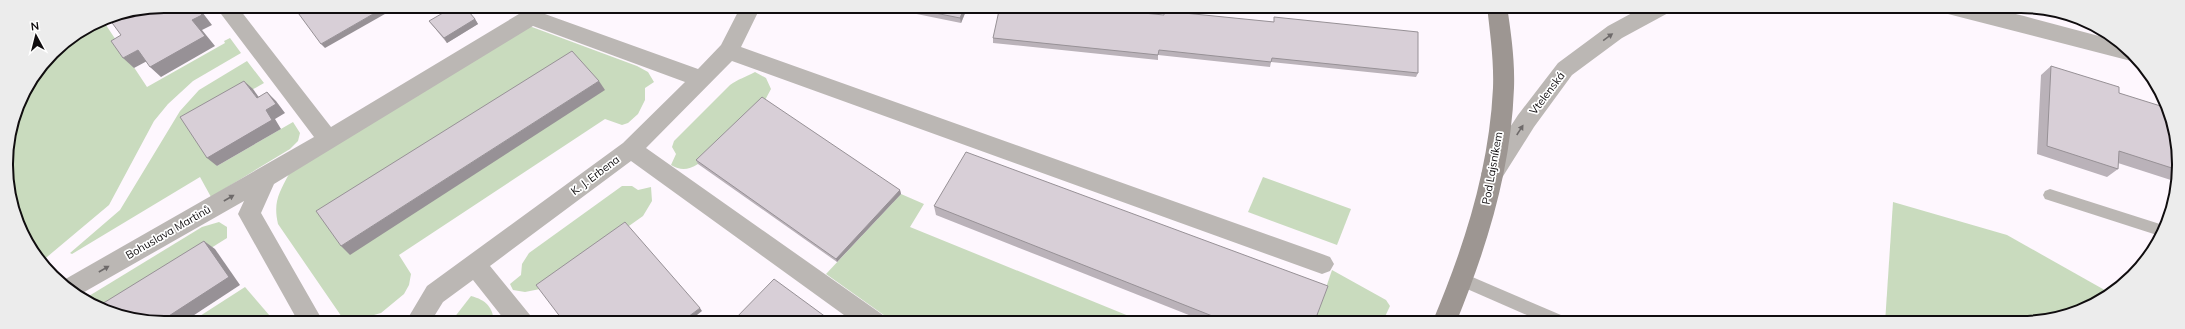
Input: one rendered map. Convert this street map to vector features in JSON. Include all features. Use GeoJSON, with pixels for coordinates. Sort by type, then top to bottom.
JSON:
{"type":"FeatureCollection","features":[{"type":"Feature","properties":{"kind":"street"},"geometry":{"type":"LineString","coordinates":[[230,13],[328,139]]}},
{"type":"Feature","properties":{"kind":"street","name":"K. J. Erbena"},"geometry":{"type":"LineString","coordinates":[[421,316],[435,294],[631,148],[729,51],[748,13]]}},
{"type":"Feature","properties":{"kind":"street","name":"Pod Lajsníkem"},"geometry":{"type":"LineString","coordinates":[[1447,316],[1463,280],[1484,213],[1498,140],[1503,93],[1503,37],[1498,13]]}},
{"type":"Feature","properties":{"kind":"street","name":"Vtelenská"},"geometry":{"type":"LineString","coordinates":[[1491,175],[1526,121],[1565,69],[1615,32],[1651,13]]}},
{"type":"Feature","properties":{"kind":"street"},"geometry":{"type":"LineString","coordinates":[[1978,13],[2119,50]]}},
{"type":"Feature","properties":{"kind":"street","name":"Bohuslava Martinů"},"geometry":{"type":"LineString","coordinates":[[74,286],[266,177],[531,17],[701,79]]}},
{"type":"Feature","properties":{"kind":"street"},"geometry":{"type":"LineString","coordinates":[[729,51],[1322,264]]}},
{"type":"Feature","properties":{"kind":"street"},"geometry":{"type":"LineString","coordinates":[[631,148],[865,316]]}},
{"type":"Feature","properties":{"kind":"street"},"geometry":{"type":"LineString","coordinates":[[266,177],[249,214],[308,316]]}},
{"type":"Feature","properties":{"kind":"street"},"geometry":{"type":"LineString","coordinates":[[475,265],[516,316]]}},
{"type":"Feature","properties":{"kind":"lane"},"geometry":{"type":"LineString","coordinates":[[2050,195],[2157,229]]}},
{"type":"Feature","properties":{"kind":"lane"},"geometry":{"type":"LineString","coordinates":[[1463,280],[1547,316]]}},
{"type":"Feature","properties":{"kind":"green space"},"geometry":{"type":"Polygon","coordinates":[[[106,25],[147,87],[225,43],[224,41],[230,38],[241,53],[193,81],[168,104],[154,121],[109,205],[45,258],[33,240],[21,213],[13,174],[14,145],[18,125],[29,97],[44,72],[57,57],[72,44],[89,33],[106,25]]]}},
{"type":"Feature","properties":{"kind":"green space"},"geometry":{"type":"Polygon","coordinates":[[[526,27],[532,27],[637,66],[648,72],[654,82],[645,88],[645,100],[638,114],[628,123],[622,125],[605,119],[399,255],[411,274],[409,285],[404,294],[381,313],[370,316],[341,316],[278,224],[276,210],[278,198],[289,174],[526,27]]]}},
{"type":"Feature","properties":{"kind":"green space"},"geometry":{"type":"Polygon","coordinates":[[[247,61],[264,83],[190,125],[217,166],[293,122],[300,133],[298,141],[290,149],[211,197],[200,177],[72,254],[70,253],[120,210],[180,111],[199,90],[247,61]]]}},
{"type":"Feature","properties":{"kind":"green space"},"geometry":{"type":"Polygon","coordinates":[[[755,72],[766,78],[771,89],[764,102],[698,164],[691,168],[684,169],[671,165],[676,154],[672,147],[674,141],[730,85],[755,72]]]}},
{"type":"Feature","properties":{"kind":"green space"},"geometry":{"type":"Polygon","coordinates":[[[1263,177],[1351,209],[1337,245],[1248,212],[1263,177]]]}},
{"type":"Feature","properties":{"kind":"green space"},"geometry":{"type":"Polygon","coordinates":[[[622,186],[632,186],[638,190],[651,187],[652,201],[643,216],[540,289],[525,292],[513,290],[510,284],[521,275],[522,264],[529,253],[622,186]]]}},
{"type":"Feature","properties":{"kind":"green space"},"geometry":{"type":"Polygon","coordinates":[[[901,194],[924,204],[910,227],[1129,316],[885,316],[826,274],[901,194]]]}},
{"type":"Feature","properties":{"kind":"green space"},"geometry":{"type":"Polygon","coordinates":[[[1893,202],[2007,235],[2105,290],[2088,300],[2069,308],[2040,315],[1885,316],[1893,202]]]}},
{"type":"Feature","properties":{"kind":"green space"},"geometry":{"type":"Polygon","coordinates":[[[219,222],[227,227],[227,238],[116,308],[89,296],[202,227],[219,222]]]}},
{"type":"Feature","properties":{"kind":"green space"},"geometry":{"type":"Polygon","coordinates":[[[1332,270],[1386,300],[1390,306],[1385,316],[1316,316],[1332,270]]]}},
{"type":"Feature","properties":{"kind":"green space"},"geometry":{"type":"Polygon","coordinates":[[[245,287],[270,316],[200,316],[245,287]]]}},
{"type":"Feature","properties":{"kind":"green space"},"geometry":{"type":"Polygon","coordinates":[[[471,296],[485,302],[490,308],[493,316],[455,316],[471,296]]]}},
{"type":"Feature","properties":{"kind":"building"},"geometry":{"type":"Polygon","coordinates":[[[155,13],[200,13],[202,15],[192,20],[205,36],[150,67],[138,50],[123,58],[111,41],[121,35],[112,23],[125,18],[155,13]]]}},
{"type":"Feature","properties":{"kind":"building"},"geometry":{"type":"Polygon","coordinates":[[[298,13],[375,13],[321,44],[298,13]]]}},
{"type":"Feature","properties":{"kind":"building"},"geometry":{"type":"Polygon","coordinates":[[[443,13],[470,13],[475,19],[444,38],[429,21],[443,13]]]}},
{"type":"Feature","properties":{"kind":"building"},"geometry":{"type":"Polygon","coordinates":[[[935,13],[962,13],[960,18],[935,13]]]}},
{"type":"Feature","properties":{"kind":"building"},"geometry":{"type":"Polygon","coordinates":[[[998,13],[1143,13],[1164,15],[1164,13],[1184,13],[1274,22],[1274,17],[1418,32],[1418,73],[1272,58],[1271,62],[1159,50],[1158,55],[993,38],[998,13]]]}},
{"type":"Feature","properties":{"kind":"building"},"geometry":{"type":"Polygon","coordinates":[[[572,51],[599,81],[341,246],[316,211],[572,51]]]}},
{"type":"Feature","properties":{"kind":"building"},"geometry":{"type":"Polygon","coordinates":[[[2051,66],[2119,87],[2119,93],[2159,106],[2167,125],[2171,145],[2172,168],[2119,151],[2118,169],[2047,146],[2051,66]]]}},
{"type":"Feature","properties":{"kind":"building"},"geometry":{"type":"Polygon","coordinates":[[[244,81],[257,98],[267,92],[276,104],[266,110],[272,120],[207,158],[180,117],[244,81]]]}},
{"type":"Feature","properties":{"kind":"building"},"geometry":{"type":"Polygon","coordinates":[[[762,97],[900,190],[836,259],[696,160],[762,97]]]}},
{"type":"Feature","properties":{"kind":"building"},"geometry":{"type":"Polygon","coordinates":[[[966,152],[1328,286],[1317,316],[1212,316],[934,206],[966,152]]]}},
{"type":"Feature","properties":{"kind":"building"},"geometry":{"type":"Polygon","coordinates":[[[625,222],[700,308],[689,316],[560,316],[536,285],[625,222]]]}},
{"type":"Feature","properties":{"kind":"building"},"geometry":{"type":"Polygon","coordinates":[[[204,241],[229,277],[169,316],[145,315],[125,311],[104,303],[204,241]]]}},
{"type":"Feature","properties":{"kind":"building"},"geometry":{"type":"Polygon","coordinates":[[[774,279],[824,316],[738,316],[774,279]]]}}]}
